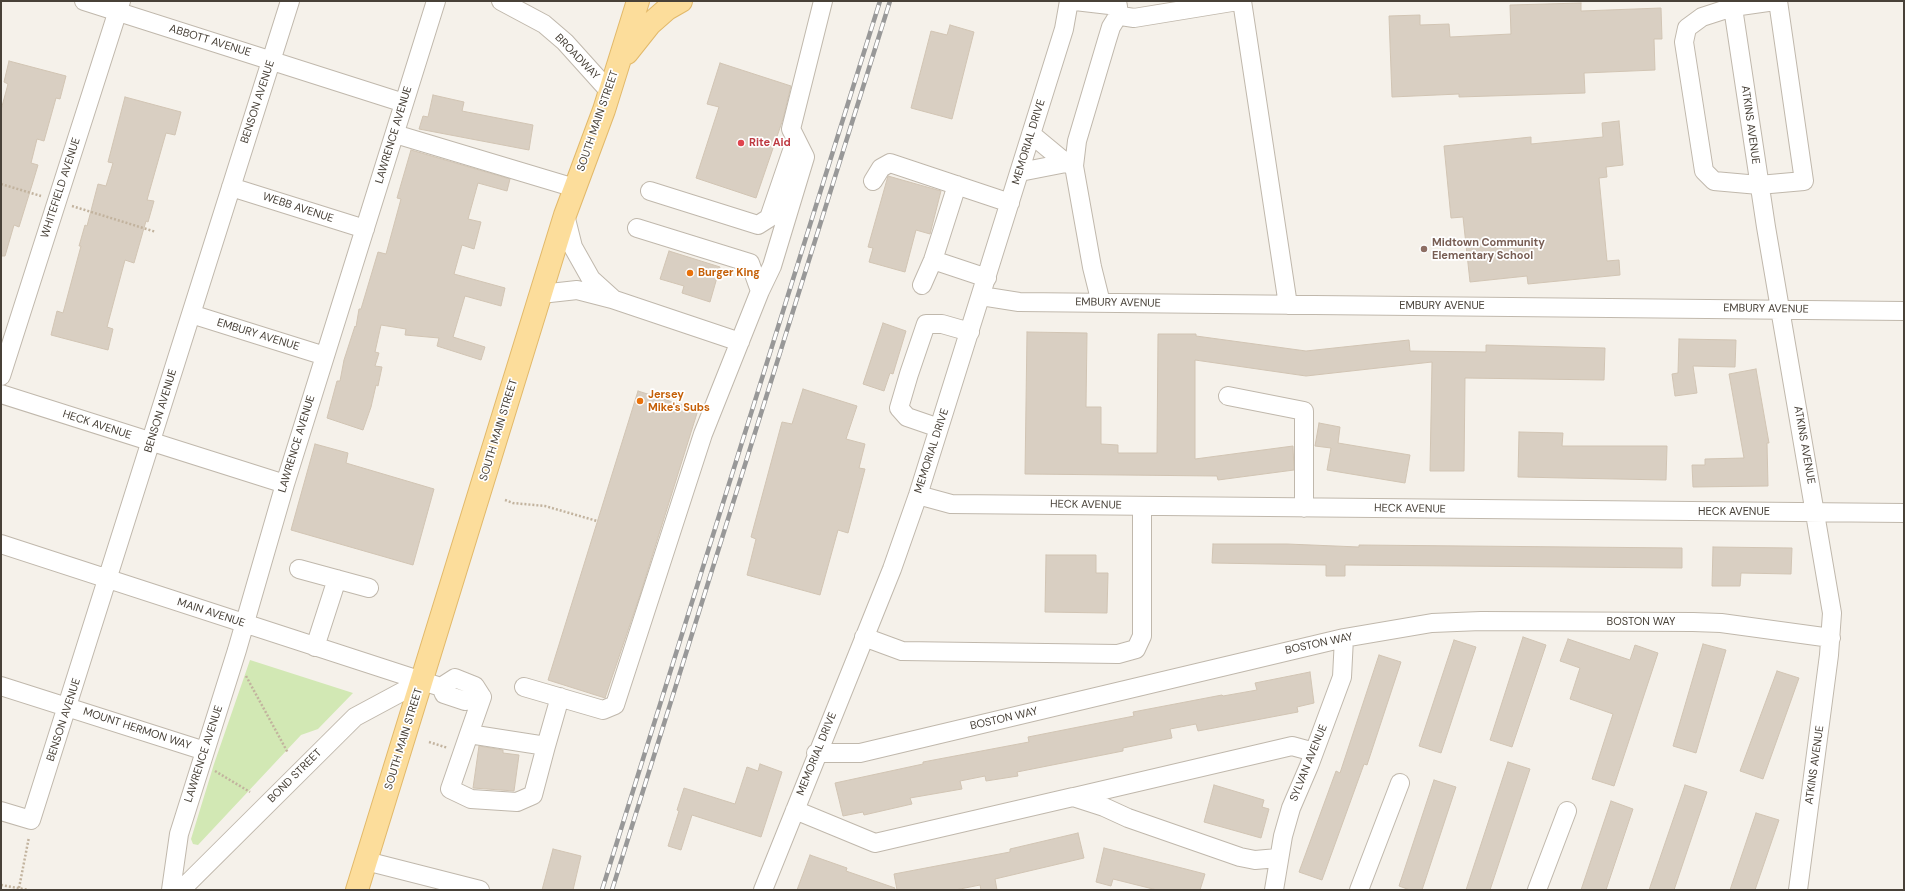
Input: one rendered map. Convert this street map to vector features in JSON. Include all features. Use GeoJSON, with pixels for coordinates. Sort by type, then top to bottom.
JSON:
{"type":"FeatureCollection","features":[{"type":"Feature","properties":{"kind":"main road","name":"SOUTH MAIN STREET"},"geometry":{"type":"LineString","coordinates":[[357,890],[366,860],[436,687],[541,294],[565,215],[610,92],[638,1]]}},
{"type":"Feature","properties":{"kind":"main road"},"geometry":{"type":"LineString","coordinates":[[616,71],[631,47],[650,24],[667,9],[681,1]]}},
{"type":"Feature","properties":{"kind":"street","name":"ABBOTT AVENUE"},"geometry":{"type":"LineString","coordinates":[[84,1],[119,6],[271,60],[404,103]]}},
{"type":"Feature","properties":{"kind":"street","name":"BENSON AVENUE"},"geometry":{"type":"LineString","coordinates":[[30,829],[290,1]]}},
{"type":"Feature","properties":{"kind":"street","name":"LAWRENCE AVENUE"},"geometry":{"type":"LineString","coordinates":[[171,890],[179,834],[244,624],[285,484],[436,1]]}},
{"type":"Feature","properties":{"kind":"street","name":"BROADWAY"},"geometry":{"type":"LineString","coordinates":[[501,1],[544,24],[565,42],[610,92]]}},
{"type":"Feature","properties":{"kind":"street"},"geometry":{"type":"LineString","coordinates":[[812,1],[818,20]]}},
{"type":"Feature","properties":{"kind":"street"},"geometry":{"type":"LineString","coordinates":[[524,687],[603,710],[615,706],[703,434],[760,291],[772,266],[805,157],[791,129],[823,1]]}},
{"type":"Feature","properties":{"kind":"street","name":"MEMORIAL DRIVE"},"geometry":{"type":"LineString","coordinates":[[763,890],[816,753],[892,569],[918,496],[1064,29],[1069,1]]}},
{"type":"Feature","properties":{"kind":"street"},"geometry":{"type":"LineString","coordinates":[[1075,1],[1118,7]]}},
{"type":"Feature","properties":{"kind":"street"},"geometry":{"type":"LineString","coordinates":[[1777,1],[1804,181],[1759,186],[1714,181],[1704,171],[1684,42],[1687,28],[1702,17],[1733,4],[1777,1]]}},
{"type":"Feature","properties":{"kind":"street","name":"ATKINS AVENUE"},"geometry":{"type":"LineString","coordinates":[[1733,4],[1759,186],[1832,613],[1832,638],[1798,890]]}},
{"type":"Feature","properties":{"kind":"street"},"geometry":{"type":"LineString","coordinates":[[1118,7],[1121,16],[1134,18],[1241,5],[1288,305]]}},
{"type":"Feature","properties":{"kind":"street","name":"WHITEFIELD AVENUE"},"geometry":{"type":"LineString","coordinates":[[1,376],[119,6]]}},
{"type":"Feature","properties":{"kind":"street"},"geometry":{"type":"LineString","coordinates":[[1101,303],[1070,164],[1106,40],[1118,7]]}},
{"type":"Feature","properties":{"kind":"street"},"geometry":{"type":"LineString","coordinates":[[395,134],[575,188]]}},
{"type":"Feature","properties":{"kind":"street"},"geometry":{"type":"LineString","coordinates":[[1031,134],[1070,164]]}},
{"type":"Feature","properties":{"kind":"street"},"geometry":{"type":"LineString","coordinates":[[650,191],[758,225],[769,218],[796,139]]}},
{"type":"Feature","properties":{"kind":"street"},"geometry":{"type":"LineString","coordinates":[[873,182],[880,168],[890,163],[1010,203]]}},
{"type":"Feature","properties":{"kind":"street"},"geometry":{"type":"LineString","coordinates":[[1020,172],[1070,164]]}},
{"type":"Feature","properties":{"kind":"street"},"geometry":{"type":"LineString","coordinates":[[922,285],[933,260],[957,185]]}},
{"type":"Feature","properties":{"kind":"street","name":"WEBB AVENUE"},"geometry":{"type":"LineString","coordinates":[[231,187],[365,230]]}},
{"type":"Feature","properties":{"kind":"street"},"geometry":{"type":"LineString","coordinates":[[565,215],[573,247],[591,278],[612,299]]}},
{"type":"Feature","properties":{"kind":"street"},"geometry":{"type":"LineString","coordinates":[[637,228],[750,263],[760,291]]}},
{"type":"Feature","properties":{"kind":"street"},"geometry":{"type":"LineString","coordinates":[[933,260],[987,278]]}},
{"type":"Feature","properties":{"kind":"street"},"geometry":{"type":"LineString","coordinates":[[541,294],[577,290],[612,299],[740,342]]}},
{"type":"Feature","properties":{"kind":"street","name":"EMBURY AVENUE"},"geometry":{"type":"LineString","coordinates":[[981,296],[1019,302],[1904,311]]}},
{"type":"Feature","properties":{"kind":"street","name":"EMBURY AVENUE"},"geometry":{"type":"LineString","coordinates":[[191,314],[325,356]]}},
{"type":"Feature","properties":{"kind":"street"},"geometry":{"type":"LineString","coordinates":[[939,428],[907,417],[899,408],[909,374],[926,324],[942,324],[970,332]]}},
{"type":"Feature","properties":{"kind":"street","name":"HECK AVENUE"},"geometry":{"type":"LineString","coordinates":[[1,394],[285,484]]}},
{"type":"Feature","properties":{"kind":"street"},"geometry":{"type":"LineString","coordinates":[[1228,396],[1304,411],[1304,508]]}},
{"type":"Feature","properties":{"kind":"street","name":"HECK AVENUE"},"geometry":{"type":"LineString","coordinates":[[918,496],[951,504],[1904,513]]}},
{"type":"Feature","properties":{"kind":"street"},"geometry":{"type":"LineString","coordinates":[[864,637],[902,651],[1118,654],[1136,648],[1142,636],[1142,506]]}},
{"type":"Feature","properties":{"kind":"street","name":"MAIN AVENUE"},"geometry":{"type":"LineString","coordinates":[[1,544],[436,687]]}},
{"type":"Feature","properties":{"kind":"street"},"geometry":{"type":"LineString","coordinates":[[299,569],[369,588]]}},
{"type":"Feature","properties":{"kind":"street"},"geometry":{"type":"LineString","coordinates":[[315,647],[337,579]]}},
{"type":"Feature","properties":{"kind":"street","name":"BOSTON WAY"},"geometry":{"type":"LineString","coordinates":[[816,753],[860,753],[1344,638],[1432,623],[1481,621],[1722,623],[1832,638]]}},
{"type":"Feature","properties":{"kind":"street","name":"SYLVAN AVENUE"},"geometry":{"type":"LineString","coordinates":[[1274,890],[1278,858],[1291,808],[1342,677],[1344,638]]}},
{"type":"Feature","properties":{"kind":"street","name":"BOND STREET"},"geometry":{"type":"LineString","coordinates":[[181,890],[355,717],[436,687],[455,678],[475,686],[482,697],[469,734]]}},
{"type":"Feature","properties":{"kind":"street","name":"MOUNT HERMON WAY"},"geometry":{"type":"LineString","coordinates":[[1,686],[68,707],[203,756]]}},
{"type":"Feature","properties":{"kind":"street"},"geometry":{"type":"LineString","coordinates":[[546,746],[469,734],[450,789],[471,799],[517,802],[533,795],[560,697]]}},
{"type":"Feature","properties":{"kind":"street"},"geometry":{"type":"LineString","coordinates":[[795,810],[875,843],[1292,746],[1314,752]]}},
{"type":"Feature","properties":{"kind":"street"},"geometry":{"type":"LineString","coordinates":[[1359,890],[1400,783]]}},
{"type":"Feature","properties":{"kind":"street"},"geometry":{"type":"LineString","coordinates":[[1073,797],[1240,857],[1256,860],[1278,858]]}},
{"type":"Feature","properties":{"kind":"street"},"geometry":{"type":"LineString","coordinates":[[1,811],[30,829]]}},
{"type":"Feature","properties":{"kind":"street"},"geometry":{"type":"LineString","coordinates":[[1537,890],[1567,811]]}},
{"type":"Feature","properties":{"kind":"street"},"geometry":{"type":"LineString","coordinates":[[366,860],[480,890]]}},
{"type":"Feature","properties":{"kind":"path"},"geometry":{"type":"LineString","coordinates":[[1,184],[156,232]]}},
{"type":"Feature","properties":{"kind":"path"},"geometry":{"type":"LineString","coordinates":[[505,500],[513,503],[545,506],[598,521]]}},
{"type":"Feature","properties":{"kind":"path"},"geometry":{"type":"LineString","coordinates":[[243,670],[288,753]]}},
{"type":"Feature","properties":{"kind":"path"},"geometry":{"type":"LineString","coordinates":[[203,756],[250,792]]}},
{"type":"Feature","properties":{"kind":"path"},"geometry":{"type":"LineString","coordinates":[[19,888],[30,829]]}},
{"type":"Feature","properties":{"kind":"path"},"geometry":{"type":"LineString","coordinates":[[1,885],[29,890]]}},
{"type":"Feature","properties":{"kind":"green space"},"geometry":{"type":"Polygon","coordinates":[[[250,660],[353,693],[318,729],[301,735],[198,845],[193,844],[191,839],[214,764],[250,660]]]}},
{"type":"Feature","properties":{"kind":"building"},"geometry":{"type":"Polygon","coordinates":[[[1581,3],[1581,11],[1661,8],[1662,39],[1654,39],[1655,70],[1584,73],[1585,93],[1459,97],[1459,94],[1392,97],[1389,16],[1420,15],[1420,25],[1449,24],[1450,37],[1511,34],[1510,5],[1581,3]]]}},
{"type":"Feature","properties":{"kind":"building"},"geometry":{"type":"Polygon","coordinates":[[[950,25],[974,32],[952,119],[911,108],[931,31],[947,35],[950,25]]]}},
{"type":"Feature","properties":{"kind":"building"},"geometry":{"type":"Polygon","coordinates":[[[9,61],[66,76],[60,99],[56,98],[44,141],[37,139],[31,163],[38,165],[19,227],[14,225],[5,256],[1,256],[1,110],[8,84],[4,82],[9,61]]]}},
{"type":"Feature","properties":{"kind":"building","name":"Rite Aid"},"geometry":{"type":"Polygon","coordinates":[[[720,63],[791,86],[783,119],[756,198],[696,178],[719,107],[707,104],[720,63]]]}},
{"type":"Feature","properties":{"kind":"building"},"geometry":{"type":"Polygon","coordinates":[[[433,95],[464,102],[462,111],[533,125],[529,150],[419,129],[423,116],[428,117],[433,95]]]}},
{"type":"Feature","properties":{"kind":"building"},"geometry":{"type":"Polygon","coordinates":[[[125,97],[181,112],[175,135],[166,133],[147,200],[154,201],[148,222],[146,221],[134,263],[125,260],[107,327],[113,329],[108,350],[51,335],[57,311],[63,313],[81,246],[79,246],[85,225],[87,226],[98,184],[106,186],[113,163],[108,162],[125,97]]]}},
{"type":"Feature","properties":{"kind":"building"},"geometry":{"type":"Polygon","coordinates":[[[1619,121],[1623,165],[1606,167],[1607,177],[1599,178],[1607,261],[1619,260],[1620,275],[1528,284],[1527,276],[1470,282],[1463,217],[1451,218],[1444,146],[1531,137],[1531,144],[1603,137],[1602,123],[1619,121]]]}},
{"type":"Feature","properties":{"kind":"building"},"geometry":{"type":"Polygon","coordinates":[[[411,150],[510,179],[507,191],[478,183],[468,219],[481,222],[474,249],[462,245],[454,274],[505,288],[501,306],[465,296],[453,337],[485,347],[481,360],[437,346],[439,338],[405,335],[406,329],[381,325],[375,352],[379,353],[375,366],[382,367],[378,386],[376,385],[371,407],[363,430],[327,418],[337,381],[340,381],[344,360],[355,326],[356,327],[359,309],[361,309],[378,252],[386,254],[401,199],[397,198],[411,150]]]}},
{"type":"Feature","properties":{"kind":"building"},"geometry":{"type":"Polygon","coordinates":[[[888,176],[941,191],[930,234],[916,230],[905,272],[869,262],[873,248],[868,247],[888,176]]]}},
{"type":"Feature","properties":{"kind":"building","name":"Burger King"},"geometry":{"type":"Polygon","coordinates":[[[669,251],[720,267],[710,302],[682,293],[684,286],[660,279],[669,251]]]}},
{"type":"Feature","properties":{"kind":"building"},"geometry":{"type":"Polygon","coordinates":[[[883,323],[906,331],[893,374],[890,373],[884,391],[863,384],[883,323]]]}},
{"type":"Feature","properties":{"kind":"building"},"geometry":{"type":"Polygon","coordinates":[[[1027,332],[1087,333],[1086,407],[1101,407],[1101,444],[1118,445],[1118,453],[1157,453],[1158,334],[1196,334],[1196,336],[1306,351],[1409,340],[1410,351],[1486,352],[1486,345],[1605,348],[1604,380],[1465,378],[1464,471],[1430,471],[1432,362],[1306,376],[1195,360],[1195,459],[1293,446],[1294,470],[1218,480],[1217,476],[1025,474],[1027,332]]]}},
{"type":"Feature","properties":{"kind":"building"},"geometry":{"type":"Polygon","coordinates":[[[1679,339],[1736,340],[1735,367],[1693,366],[1697,393],[1675,396],[1672,374],[1678,373],[1679,339]]]}},
{"type":"Feature","properties":{"kind":"building"},"geometry":{"type":"Polygon","coordinates":[[[1756,369],[1769,443],[1767,443],[1768,486],[1693,487],[1692,465],[1705,465],[1705,459],[1744,458],[1729,374],[1756,369]]]}},
{"type":"Feature","properties":{"kind":"building"},"geometry":{"type":"Polygon","coordinates":[[[803,389],[857,406],[846,439],[865,444],[859,468],[865,469],[848,533],[838,530],[820,595],[747,575],[756,539],[751,537],[782,422],[792,424],[803,389]]]}},
{"type":"Feature","properties":{"kind":"building"},"geometry":{"type":"Polygon","coordinates":[[[638,391],[698,410],[640,595],[605,698],[548,680],[638,391]]]}},
{"type":"Feature","properties":{"kind":"building"},"geometry":{"type":"Polygon","coordinates":[[[1319,423],[1340,427],[1338,443],[1410,455],[1405,483],[1327,470],[1331,448],[1315,446],[1319,423]]]}},
{"type":"Feature","properties":{"kind":"building"},"geometry":{"type":"Polygon","coordinates":[[[1519,432],[1563,433],[1562,446],[1667,446],[1666,480],[1518,477],[1519,432]]]}},
{"type":"Feature","properties":{"kind":"building"},"geometry":{"type":"Polygon","coordinates":[[[315,444],[348,453],[346,463],[434,489],[413,565],[291,530],[315,444]]]}},
{"type":"Feature","properties":{"kind":"building"},"geometry":{"type":"Polygon","coordinates":[[[1213,544],[1287,544],[1359,547],[1359,545],[1682,548],[1682,568],[1345,565],[1345,576],[1326,576],[1326,565],[1212,563],[1213,544]]]}},
{"type":"Feature","properties":{"kind":"building"},"geometry":{"type":"Polygon","coordinates":[[[1713,547],[1792,548],[1791,574],[1741,573],[1740,586],[1712,586],[1713,547]]]}},
{"type":"Feature","properties":{"kind":"building"},"geometry":{"type":"Polygon","coordinates":[[[1046,555],[1096,555],[1096,573],[1108,573],[1107,613],[1045,612],[1046,555]]]}},
{"type":"Feature","properties":{"kind":"building"},"geometry":{"type":"Polygon","coordinates":[[[1523,637],[1546,645],[1512,747],[1490,740],[1523,637]]]}},
{"type":"Feature","properties":{"kind":"building"},"geometry":{"type":"Polygon","coordinates":[[[1568,639],[1630,660],[1635,645],[1658,653],[1614,786],[1592,779],[1613,714],[1570,699],[1580,668],[1560,661],[1568,639]]]}},
{"type":"Feature","properties":{"kind":"building"},"geometry":{"type":"Polygon","coordinates":[[[1454,640],[1476,647],[1441,753],[1419,746],[1454,640]]]}},
{"type":"Feature","properties":{"kind":"building"},"geometry":{"type":"Polygon","coordinates":[[[1703,644],[1726,650],[1696,753],[1673,746],[1703,644]]]}},
{"type":"Feature","properties":{"kind":"building"},"geometry":{"type":"Polygon","coordinates":[[[1379,655],[1401,662],[1367,765],[1364,764],[1322,880],[1299,872],[1336,771],[1340,773],[1379,655]]]}},
{"type":"Feature","properties":{"kind":"building"},"geometry":{"type":"Polygon","coordinates":[[[1777,671],[1799,678],[1763,779],[1740,771],[1777,671]]]}},
{"type":"Feature","properties":{"kind":"building"},"geometry":{"type":"Polygon","coordinates":[[[1310,672],[1314,703],[1297,707],[1298,712],[1198,731],[1196,724],[1170,729],[1172,738],[1123,748],[1123,751],[1017,772],[1018,776],[986,781],[985,776],[960,781],[962,789],[910,798],[912,804],[864,815],[863,812],[843,816],[835,783],[923,764],[923,762],[1029,742],[1028,737],[1134,716],[1133,712],[1257,690],[1255,683],[1310,672]]]}},
{"type":"Feature","properties":{"kind":"building"},"geometry":{"type":"Polygon","coordinates":[[[479,746],[503,750],[503,753],[519,755],[514,791],[473,788],[479,746]]]}},
{"type":"Feature","properties":{"kind":"building"},"geometry":{"type":"Polygon","coordinates":[[[1508,762],[1530,769],[1490,890],[1466,890],[1508,762]]]}},
{"type":"Feature","properties":{"kind":"building"},"geometry":{"type":"Polygon","coordinates":[[[760,764],[782,772],[761,837],[692,815],[681,850],[668,846],[679,811],[677,810],[684,788],[735,804],[747,767],[758,771],[760,764]]]}},
{"type":"Feature","properties":{"kind":"building"},"geometry":{"type":"Polygon","coordinates":[[[1434,780],[1456,787],[1422,890],[1410,890],[1399,886],[1434,780]]]}},
{"type":"Feature","properties":{"kind":"building"},"geometry":{"type":"Polygon","coordinates":[[[1214,785],[1264,800],[1262,807],[1269,809],[1261,838],[1204,822],[1214,785]]]}},
{"type":"Feature","properties":{"kind":"building"},"geometry":{"type":"Polygon","coordinates":[[[1685,785],[1707,792],[1674,890],[1649,890],[1685,785]]]}},
{"type":"Feature","properties":{"kind":"building"},"geometry":{"type":"Polygon","coordinates":[[[1611,801],[1633,809],[1606,890],[1581,890],[1611,801]]]}},
{"type":"Feature","properties":{"kind":"building"},"geometry":{"type":"Polygon","coordinates":[[[1756,813],[1779,820],[1755,890],[1730,890],[1756,813]]]}},
{"type":"Feature","properties":{"kind":"building"},"geometry":{"type":"Polygon","coordinates":[[[1078,833],[1084,858],[995,879],[997,890],[981,890],[980,885],[955,890],[897,890],[894,874],[1010,852],[1010,849],[1078,833]]]}},
{"type":"Feature","properties":{"kind":"building"},"geometry":{"type":"Polygon","coordinates":[[[1104,848],[1205,874],[1200,890],[1157,890],[1113,879],[1111,886],[1096,882],[1104,848]]]}},
{"type":"Feature","properties":{"kind":"building"},"geometry":{"type":"Polygon","coordinates":[[[553,849],[581,856],[573,890],[542,890],[553,849]]]}},
{"type":"Feature","properties":{"kind":"building"},"geometry":{"type":"Polygon","coordinates":[[[810,855],[847,868],[846,871],[895,888],[894,890],[797,890],[810,855]]]}},
{"type":"Feature","properties":{"kind":"railway"},"geometry":{"type":"LineString","coordinates":[[602,890],[880,1]]}},
{"type":"Feature","properties":{"kind":"railway"},"geometry":{"type":"LineString","coordinates":[[612,890],[890,1]]}},
{"type":"Feature","properties":{"kind":"place","name":"Rite Aid"},"geometry":{"type":"Point","coordinates":[741,143]}},
{"type":"Feature","properties":{"kind":"place","name":"Midtown Community Elementary School"},"geometry":{"type":"Point","coordinates":[1424,249]}},
{"type":"Feature","properties":{"kind":"place","name":"Burger King"},"geometry":{"type":"Point","coordinates":[690,273]}},
{"type":"Feature","properties":{"kind":"place","name":"Jersey Mike's Subs"},"geometry":{"type":"Point","coordinates":[640,401]}}]}
